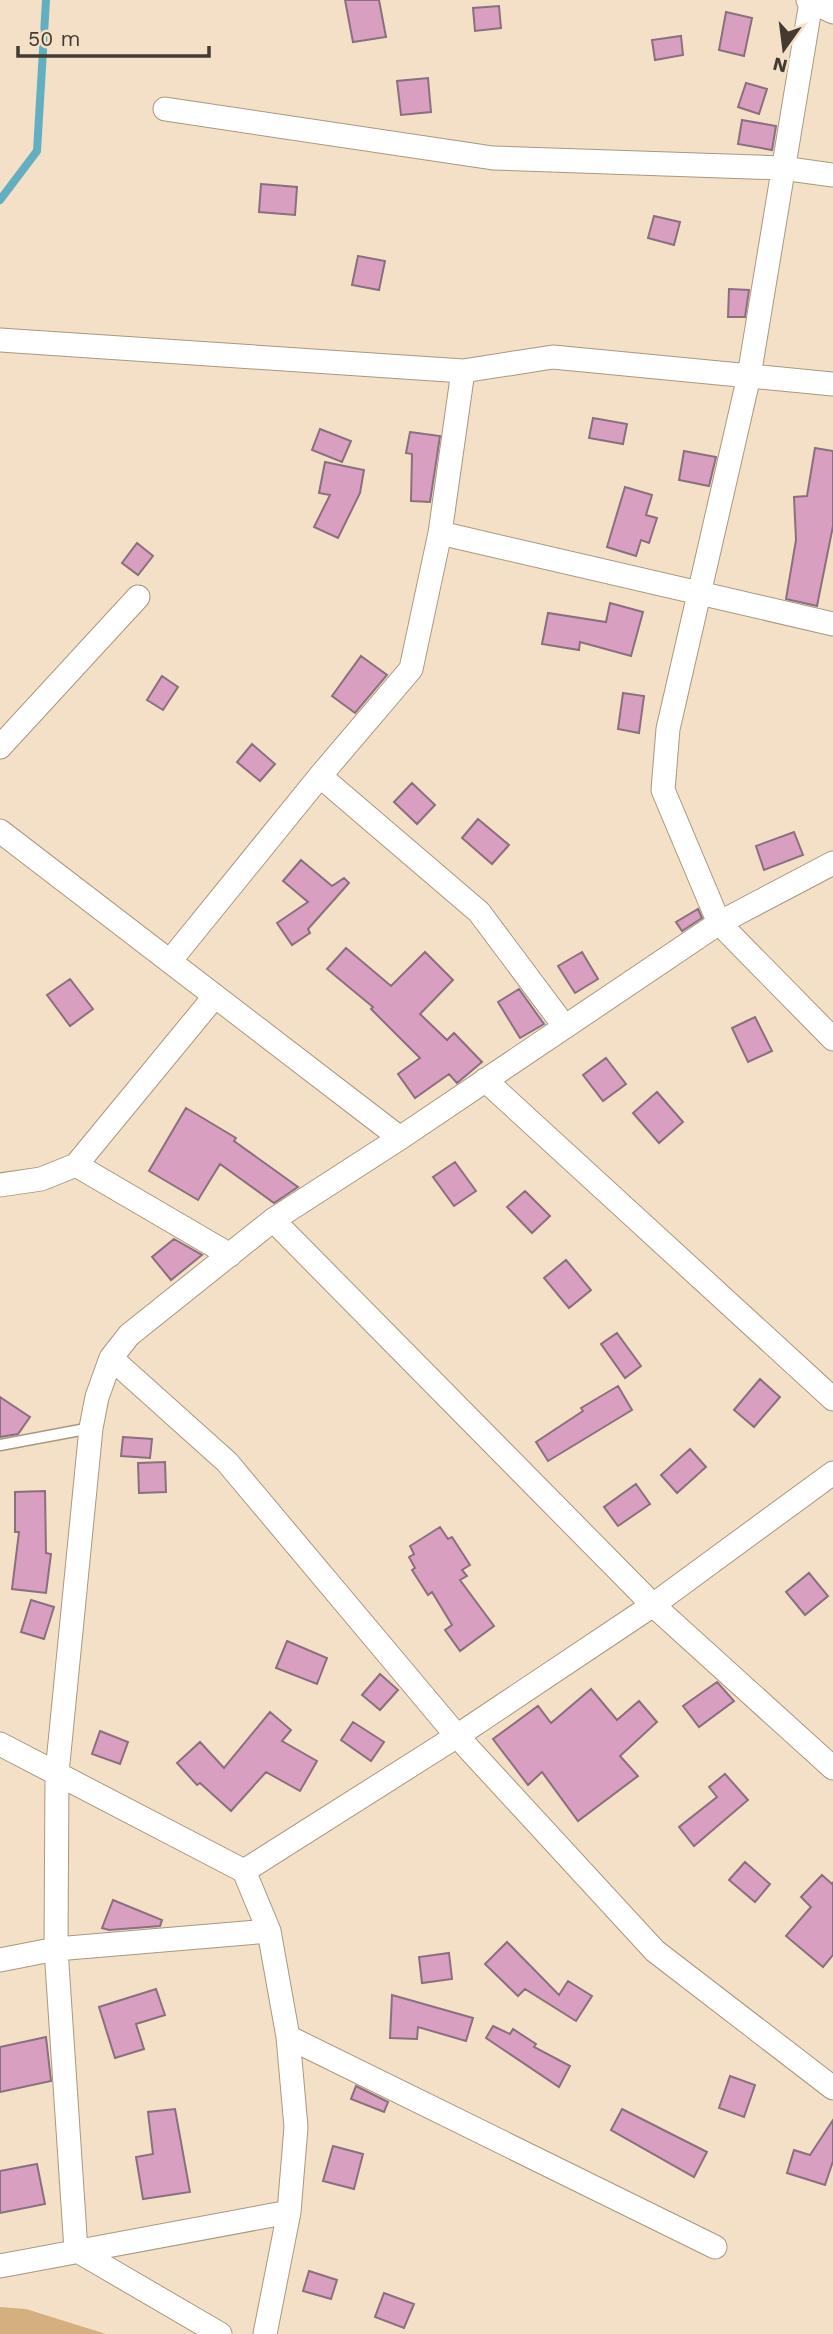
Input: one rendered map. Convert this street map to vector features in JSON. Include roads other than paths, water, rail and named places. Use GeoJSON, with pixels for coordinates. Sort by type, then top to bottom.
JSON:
{"type":"FeatureCollection","features":[{"type":"Feature","properties":{"kind":"street"},"geometry":{"type":"LineString","coordinates":[[833,12],[810,1],[749,376],[701,595],[668,729],[663,790],[719,923],[833,1039]]}},
{"type":"Feature","properties":{"kind":"street"},"geometry":{"type":"LineString","coordinates":[[165,109],[493,158],[782,168],[833,176]]}},
{"type":"Feature","properties":{"kind":"street"},"geometry":{"type":"LineString","coordinates":[[0,340],[463,371],[554,357],[833,384]]}},
{"type":"Feature","properties":{"kind":"street"},"geometry":{"type":"LineString","coordinates":[[170,961],[411,669],[440,533],[463,371]]}},
{"type":"Feature","properties":{"kind":"street"},"geometry":{"type":"LineString","coordinates":[[440,533],[833,624]]}},
{"type":"Feature","properties":{"kind":"street"},"geometry":{"type":"LineString","coordinates":[[0,747],[138,597]]}},
{"type":"Feature","properties":{"kind":"street"},"geometry":{"type":"LineString","coordinates":[[320,776],[480,912],[565,1027]]}},
{"type":"Feature","properties":{"kind":"street"},"geometry":{"type":"LineString","coordinates":[[0,831],[400,1138]]}},
{"type":"Feature","properties":{"kind":"street"},"geometry":{"type":"LineString","coordinates":[[76,2250],[57,1949],[57,1773],[91,1428],[97,1397],[111,1357],[129,1335],[273,1220],[400,1138],[719,923],[833,863]]}},
{"type":"Feature","properties":{"kind":"street"},"geometry":{"type":"LineString","coordinates":[[0,1185],[41,1179],[76,1166],[215,996]]}},
{"type":"Feature","properties":{"kind":"street"},"geometry":{"type":"LineString","coordinates":[[485,1080],[833,1399]]}},
{"type":"Feature","properties":{"kind":"street"},"geometry":{"type":"LineString","coordinates":[[76,1166],[230,1255]]}},
{"type":"Feature","properties":{"kind":"street"},"geometry":{"type":"LineString","coordinates":[[273,1220],[653,1605],[833,1768]]}},
{"type":"Feature","properties":{"kind":"street"},"geometry":{"type":"LineString","coordinates":[[111,1357],[227,1462],[457,1736],[655,1951],[833,2088]]}},
{"type":"Feature","properties":{"kind":"street"},"geometry":{"type":"LineString","coordinates":[[244,1871],[457,1736],[653,1605],[833,1474]]}},
{"type":"Feature","properties":{"kind":"street"},"geometry":{"type":"LineString","coordinates":[[0,1744],[244,1871],[270,1931],[288,2037],[296,2127],[289,2212],[265,2334]]}},
{"type":"Feature","properties":{"kind":"street"},"geometry":{"type":"LineString","coordinates":[[0,1960],[57,1949],[270,1931]]}},
{"type":"Feature","properties":{"kind":"street"},"geometry":{"type":"LineString","coordinates":[[288,2037],[715,2247]]}},
{"type":"Feature","properties":{"kind":"street"},"geometry":{"type":"LineString","coordinates":[[0,2266],[289,2212]]}},
{"type":"Feature","properties":{"kind":"street"},"geometry":{"type":"LineString","coordinates":[[76,2250],[220,2334]]}},
{"type":"Feature","properties":{"kind":"lane"},"geometry":{"type":"LineString","coordinates":[[0,1446],[91,1428]]}},
{"type":"Feature","properties":{"kind":"waterway"},"geometry":{"type":"LineString","coordinates":[[0,200],[37,151],[46,0]]}}]}
